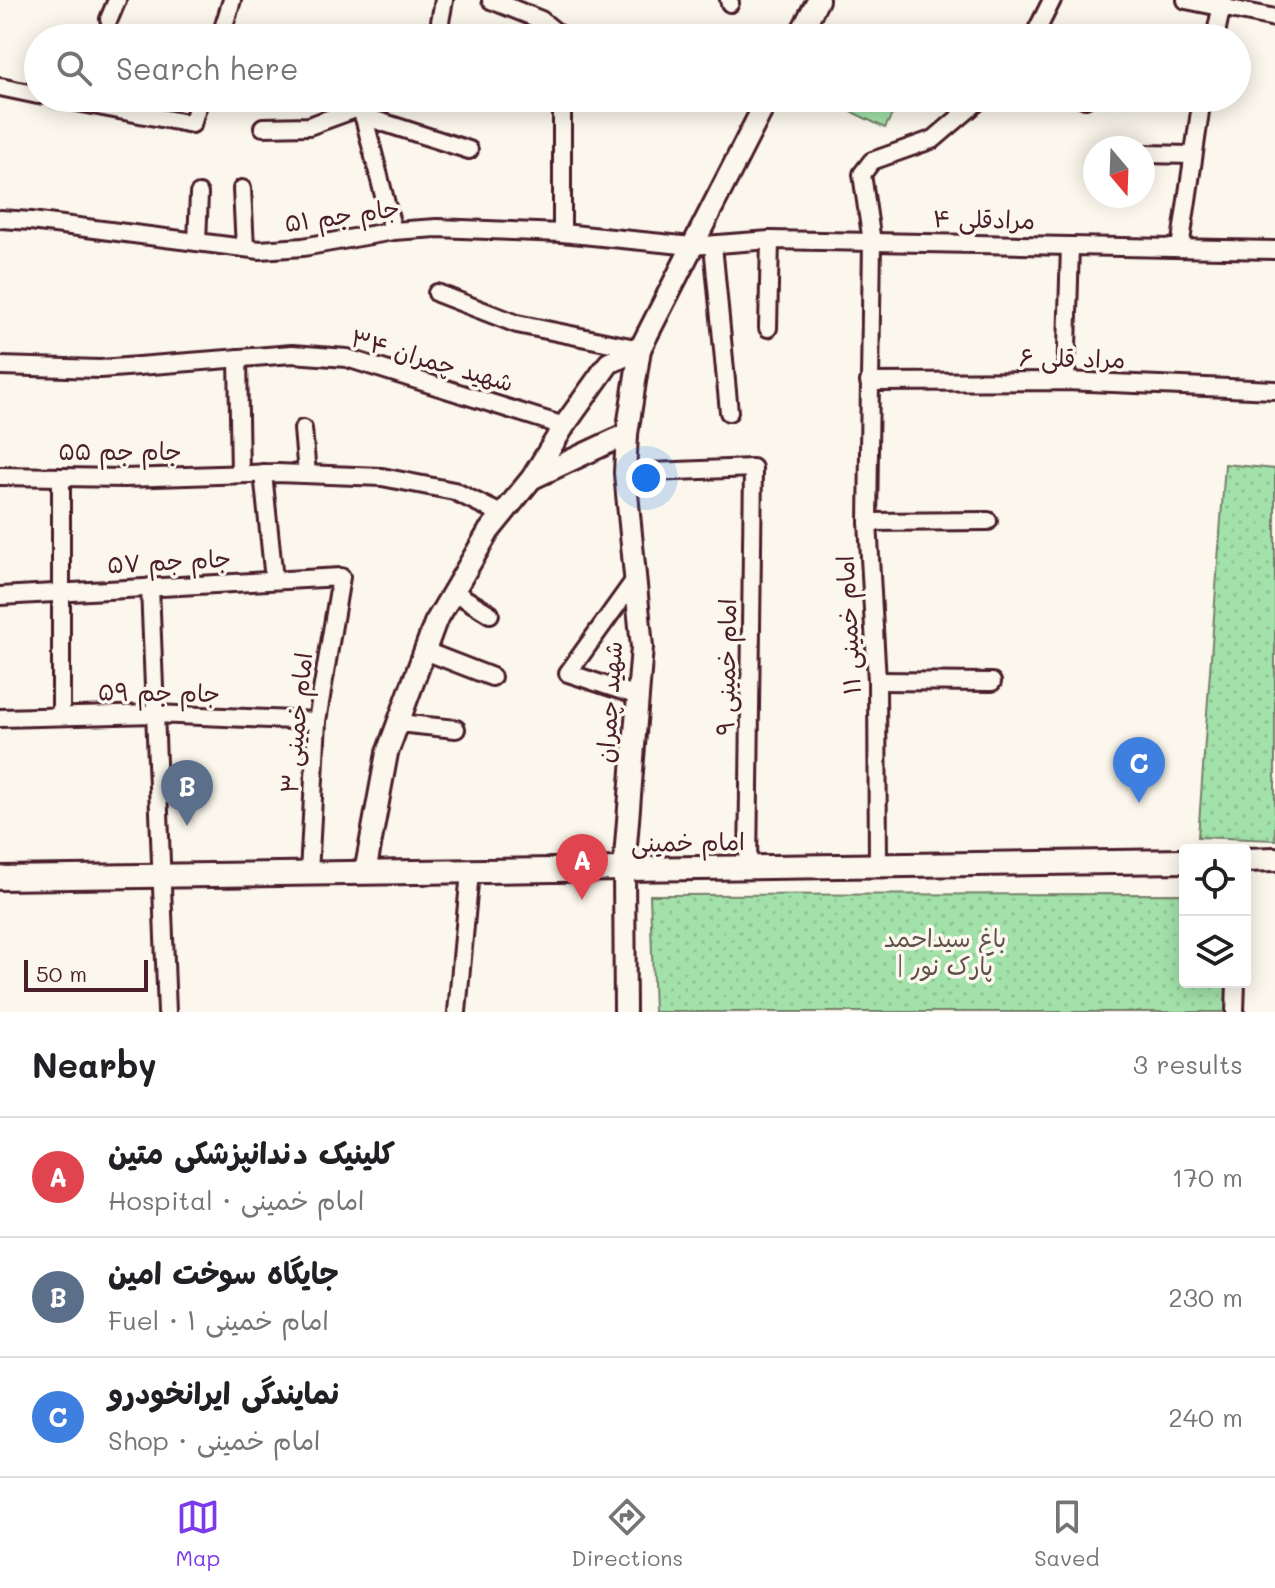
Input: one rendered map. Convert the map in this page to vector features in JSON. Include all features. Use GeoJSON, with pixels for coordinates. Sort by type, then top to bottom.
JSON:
{"type":"FeatureCollection","features":[{"type":"Feature","properties":{"kind":"main road"},"geometry":{"type":"LineString","coordinates":[[1251,860],[1275,859]]}},
{"type":"Feature","properties":{"kind":"main road","name":"امام خمینی"},"geometry":{"type":"LineString","coordinates":[[0,878],[1179,861]]}},
{"type":"Feature","properties":{"kind":"street"},"geometry":{"type":"LineString","coordinates":[[109,19],[117,0]]}},
{"type":"Feature","properties":{"kind":"street"},"geometry":{"type":"LineString","coordinates":[[224,24],[232,0]]}},
{"type":"Feature","properties":{"kind":"street"},"geometry":{"type":"LineString","coordinates":[[440,24],[444,0]]}},
{"type":"Feature","properties":{"kind":"street"},"geometry":{"type":"LineString","coordinates":[[491,0],[546,24]]}},
{"type":"Feature","properties":{"kind":"street"},"geometry":{"type":"LineString","coordinates":[[805,24],[818,0]]}},
{"type":"Feature","properties":{"kind":"street"},"geometry":{"type":"LineString","coordinates":[[1040,24],[1052,0]]}},
{"type":"Feature","properties":{"kind":"street"},"geometry":{"type":"LineString","coordinates":[[1186,0],[1222,4],[1275,18]]}},
{"type":"Feature","properties":{"kind":"street"},"geometry":{"type":"LineString","coordinates":[[1218,24],[1222,4]]}},
{"type":"Feature","properties":{"kind":"street"},"geometry":{"type":"LineString","coordinates":[[0,87],[24,92]]}},
{"type":"Feature","properties":{"kind":"street"},"geometry":{"type":"LineString","coordinates":[[129,112],[192,124],[196,112]]}},
{"type":"Feature","properties":{"kind":"street"},"geometry":{"type":"LineString","coordinates":[[263,127],[309,126],[347,112]]}},
{"type":"Feature","properties":{"kind":"street"},"geometry":{"type":"LineString","coordinates":[[362,112],[393,231]]}},
{"type":"Feature","properties":{"kind":"street"},"geometry":{"type":"LineString","coordinates":[[374,112],[469,150]]}},
{"type":"Feature","properties":{"kind":"street"},"geometry":{"type":"LineString","coordinates":[[562,112],[562,233]]}},
{"type":"Feature","properties":{"kind":"street","name":"شهید چمران"},"geometry":{"type":"LineString","coordinates":[[625,1012],[624,870],[642,647],[625,473],[627,434],[640,349],[702,246],[762,112]]}},
{"type":"Feature","properties":{"kind":"street","name":"امام خمینی ۱۱"},"geometry":{"type":"LineString","coordinates":[[878,865],[877,681],[868,522],[872,242],[862,174],[872,161],[934,139],[966,112]]}},
{"type":"Feature","properties":{"kind":"street"},"geometry":{"type":"LineString","coordinates":[[1180,248],[1200,112]]}},
{"type":"Feature","properties":{"kind":"street"},"geometry":{"type":"LineString","coordinates":[[1155,154],[1193,155]]}},
{"type":"Feature","properties":{"kind":"street"},"geometry":{"type":"LineString","coordinates":[[242,189],[245,248]]}},
{"type":"Feature","properties":{"kind":"street"},"geometry":{"type":"LineString","coordinates":[[197,242],[199,194]]}},
{"type":"Feature","properties":{"kind":"street","name":"جام جم ۵۱"},"geometry":{"type":"LineString","coordinates":[[0,219],[260,250],[303,247],[393,231],[437,228],[562,233],[702,246]]}},
{"type":"Feature","properties":{"kind":"street"},"geometry":{"type":"LineString","coordinates":[[768,328],[770,240]]}},
{"type":"Feature","properties":{"kind":"street","name":"مرادقلی ۴"},"geometry":{"type":"LineString","coordinates":[[702,246],[770,240],[1275,250]]}},
{"type":"Feature","properties":{"kind":"street"},"geometry":{"type":"LineString","coordinates":[[702,246],[729,412]]}},
{"type":"Feature","properties":{"kind":"street"},"geometry":{"type":"LineString","coordinates":[[1066,381],[1070,246]]}},
{"type":"Feature","properties":{"kind":"street"},"geometry":{"type":"LineString","coordinates":[[437,293],[517,324],[640,349]]}},
{"type":"Feature","properties":{"kind":"street"},"geometry":{"type":"LineString","coordinates":[[365,873],[387,753],[435,623],[489,531],[532,478],[609,363],[640,349]]}},
{"type":"Feature","properties":{"kind":"street","name":"شهید چمران ۳۴"},"geometry":{"type":"LineString","coordinates":[[0,366],[100,369],[292,354],[347,358],[564,426]]}},
{"type":"Feature","properties":{"kind":"street"},"geometry":{"type":"LineString","coordinates":[[238,358],[240,474]]}},
{"type":"Feature","properties":{"kind":"street","name":"مراد قلی ۶"},"geometry":{"type":"LineString","coordinates":[[869,382],[1066,381],[1275,390]]}},
{"type":"Feature","properties":{"kind":"street"},"geometry":{"type":"LineString","coordinates":[[303,429],[307,474]]}},
{"type":"Feature","properties":{"kind":"street"},"geometry":{"type":"LineString","coordinates":[[532,478],[627,434]]}},
{"type":"Feature","properties":{"kind":"street","name":"امام خمینی ۹"},"geometry":{"type":"LineString","coordinates":[[625,473],[753,468],[748,868]]}},
{"type":"Feature","properties":{"kind":"street"},"geometry":{"type":"LineString","coordinates":[[263,473],[274,580]]}},
{"type":"Feature","properties":{"kind":"street","name":"جام جم ۵۵"},"geometry":{"type":"LineString","coordinates":[[0,476],[124,478],[263,473],[382,477],[454,491],[503,515]]}},
{"type":"Feature","properties":{"kind":"street"},"geometry":{"type":"LineString","coordinates":[[61,477],[61,716]]}},
{"type":"Feature","properties":{"kind":"street"},"geometry":{"type":"LineString","coordinates":[[868,522],[988,521]]}},
{"type":"Feature","properties":{"kind":"street","name":"جام جم ۵۷"},"geometry":{"type":"LineString","coordinates":[[0,596],[341,577]]}},
{"type":"Feature","properties":{"kind":"street","name":"امام خمینی ۳"},"geometry":{"type":"LineString","coordinates":[[309,874],[317,721],[341,577]]}},
{"type":"Feature","properties":{"kind":"street"},"geometry":{"type":"LineString","coordinates":[[634,581],[568,673],[638,696]]}},
{"type":"Feature","properties":{"kind":"street"},"geometry":{"type":"LineString","coordinates":[[150,587],[167,1012]]}},
{"type":"Feature","properties":{"kind":"street"},"geometry":{"type":"LineString","coordinates":[[454,592],[490,614]]}},
{"type":"Feature","properties":{"kind":"street"},"geometry":{"type":"LineString","coordinates":[[425,651],[492,677]]}},
{"type":"Feature","properties":{"kind":"street"},"geometry":{"type":"LineString","coordinates":[[877,681],[992,682]]}},
{"type":"Feature","properties":{"kind":"street","name":"جام جم ۵۹"},"geometry":{"type":"LineString","coordinates":[[0,718],[155,714],[317,721]]}},
{"type":"Feature","properties":{"kind":"street"},"geometry":{"type":"LineString","coordinates":[[398,723],[456,729]]}},
{"type":"Feature","properties":{"kind":"street"},"geometry":{"type":"LineString","coordinates":[[457,1012],[470,872]]}},
{"type":"Feature","properties":{"kind":"street"},"geometry":{"type":"LineString","coordinates":[[1235,1012],[1236,988]]}},
{"type":"Feature","properties":{"kind":"green space"},"geometry":{"type":"Polygon","coordinates":[[[852,112],[894,112],[885,128],[852,112]]]}},
{"type":"Feature","properties":{"kind":"green space"},"geometry":{"type":"Polygon","coordinates":[[[1225,464],[1275,469],[1275,840],[1198,837],[1225,464]]]}},
{"type":"Feature","properties":{"kind":"green space","name":"باغ سیداحمد | پارک نور"},"geometry":{"type":"Polygon","coordinates":[[[1179,894],[1179,988],[1241,988],[1239,1012],[654,1012],[650,895],[1179,894]]]}},
{"type":"Feature","properties":{"kind":"place","name":"نمایندگی ایرانخودرو"},"geometry":{"type":"Point","coordinates":[1139,803]}},
{"type":"Feature","properties":{"kind":"place","name":"جایگاه سوخت امین"},"geometry":{"type":"Point","coordinates":[187,826]}},
{"type":"Feature","properties":{"kind":"place","name":"کلینیک دندانپزشکی متین"},"geometry":{"type":"Point","coordinates":[582,900]}}]}
